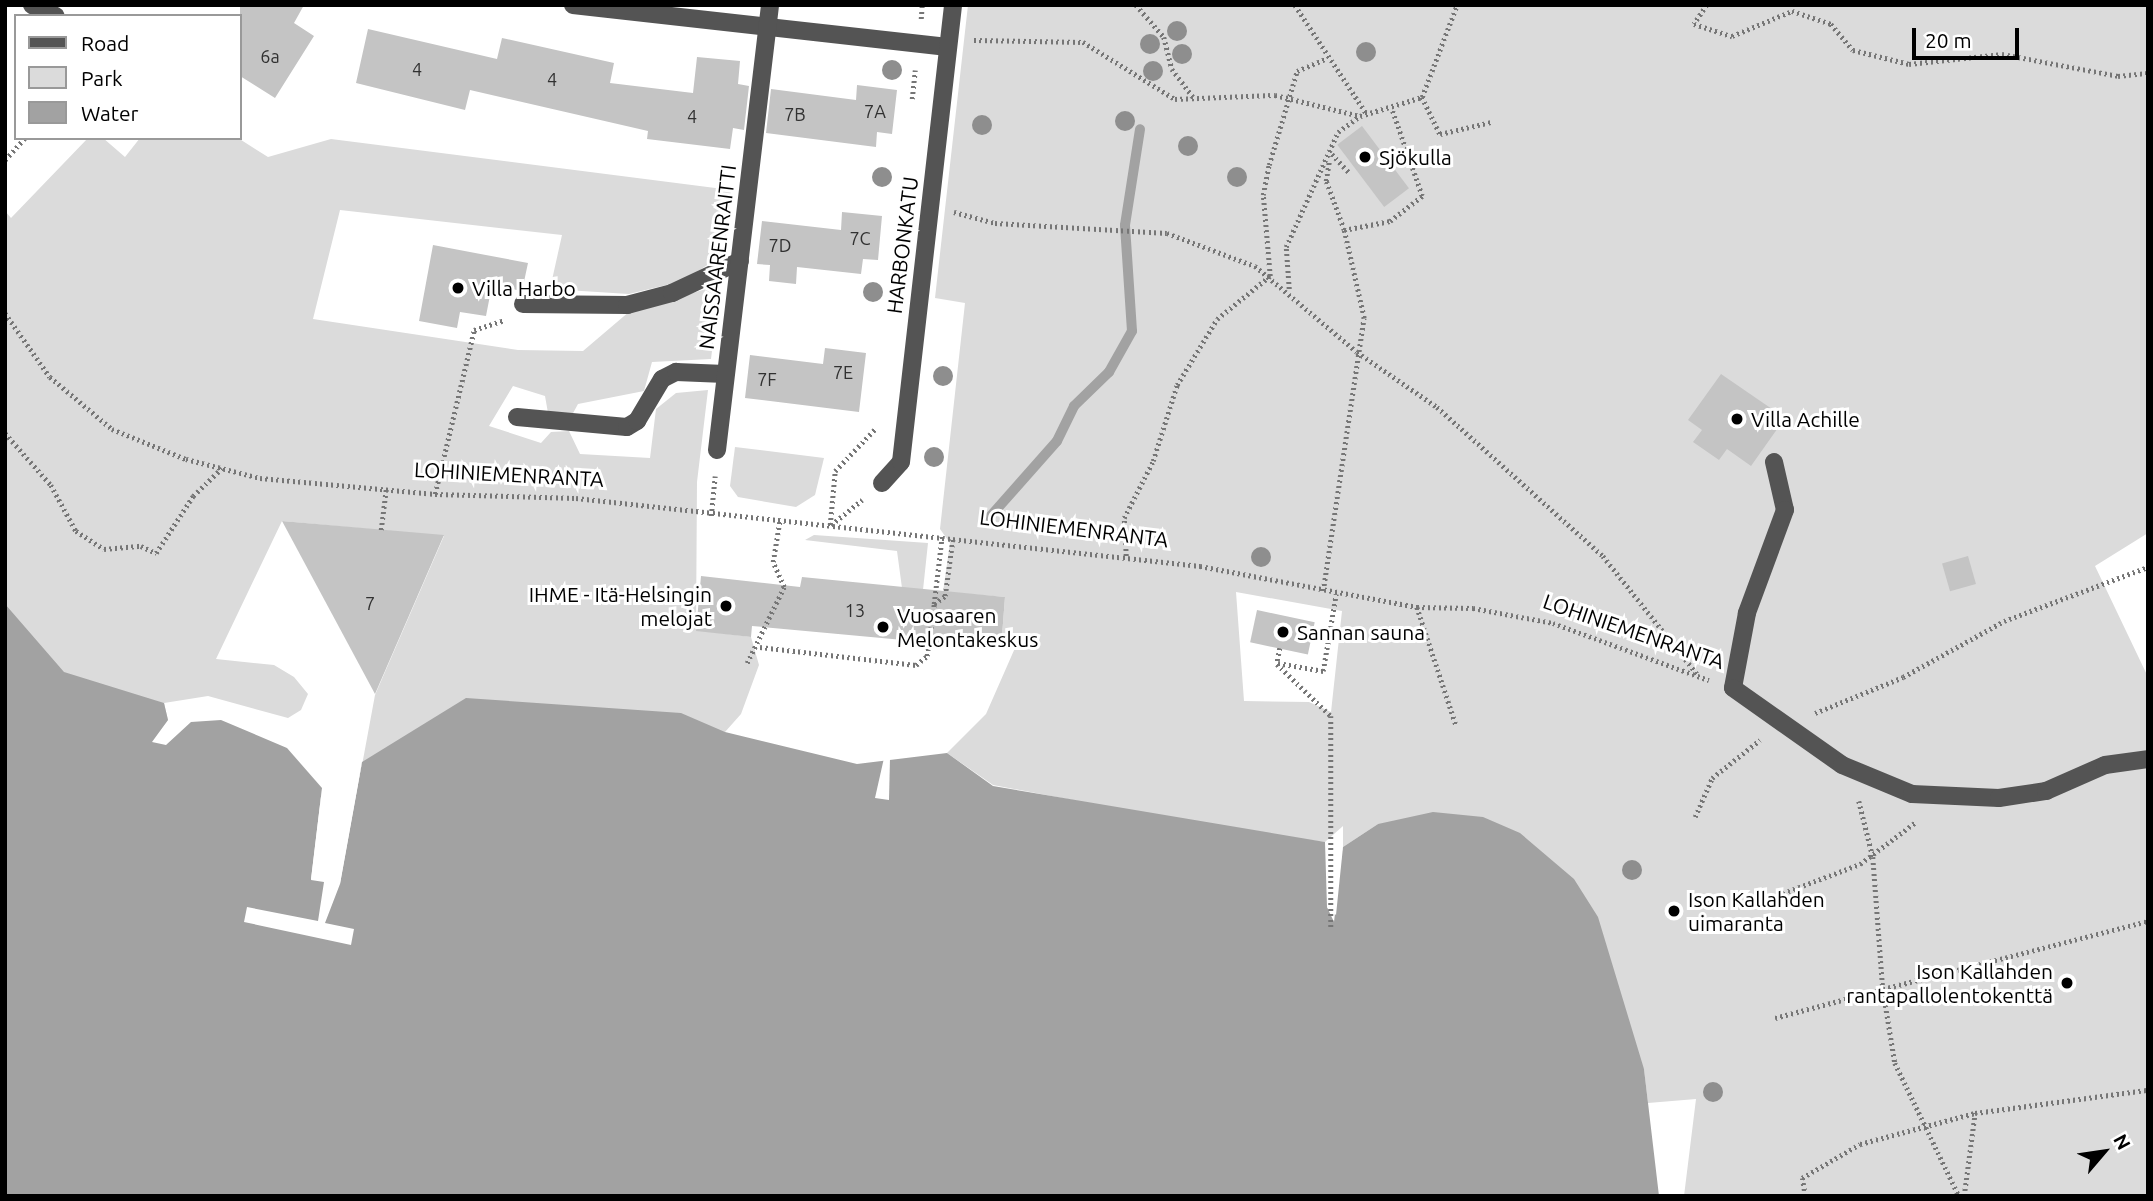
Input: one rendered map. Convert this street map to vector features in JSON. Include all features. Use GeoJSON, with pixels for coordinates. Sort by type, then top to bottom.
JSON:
{"type":"FeatureCollection","features":[{"type":"Feature","properties":{"kind":"street"},"geometry":{"type":"LineString","coordinates":[[32,5],[52,14]]}},
{"type":"Feature","properties":{"kind":"street"},"geometry":{"type":"LineString","coordinates":[[573,5],[948,47]]}},
{"type":"Feature","properties":{"kind":"street","name":"NAISSAARENRAITTI"},"geometry":{"type":"LineString","coordinates":[[717,450],[771,5]]}},
{"type":"Feature","properties":{"kind":"street","name":"HARBONKATU"},"geometry":{"type":"LineString","coordinates":[[883,483],[901,462],[953,5]]}},
{"type":"Feature","properties":{"kind":"street"},"geometry":{"type":"LineString","coordinates":[[523,304],[626,305],[672,293],[740,261]]}},
{"type":"Feature","properties":{"kind":"street"},"geometry":{"type":"LineString","coordinates":[[517,417],[627,427],[637,421],[662,379],[676,372],[725,374]]}},
{"type":"Feature","properties":{"kind":"street"},"geometry":{"type":"LineString","coordinates":[[1732,688],[1747,613],[1785,510],[1774,462]]}},
{"type":"Feature","properties":{"kind":"street","name":"LOHINIEMENRANTA"},"geometry":{"type":"LineString","coordinates":[[1732,688],[1842,765],[1912,794],[1957,799],[2046,791],[2105,765],[2148,759]]}},
{"type":"Feature","properties":{"kind":"path"},"geometry":{"type":"LineString","coordinates":[[920,20],[922,5]]}},
{"type":"Feature","properties":{"kind":"path"},"geometry":{"type":"LineString","coordinates":[[1136,5],[1164,37],[1172,69],[1194,98]]}},
{"type":"Feature","properties":{"kind":"path"},"geometry":{"type":"LineString","coordinates":[[1295,5],[1325,59],[1339,67],[1367,114]]}},
{"type":"Feature","properties":{"kind":"path"},"geometry":{"type":"LineString","coordinates":[[1324,591],[1364,318],[1345,230],[1326,181],[1331,153],[1338,132],[1360,116],[1392,110],[1422,97],[1457,5]]}},
{"type":"Feature","properties":{"kind":"path"},"geometry":{"type":"LineString","coordinates":[[1707,5],[1694,24],[1732,36],[1792,10],[1831,24],[1853,50],[1909,64],[2002,54],[2118,76],[2148,73]]}},
{"type":"Feature","properties":{"kind":"path"},"geometry":{"type":"LineString","coordinates":[[948,47],[967,40],[1083,42],[1175,99],[1288,98],[1360,116]]}},
{"type":"Feature","properties":{"kind":"path"},"geometry":{"type":"LineString","coordinates":[[1270,276],[1263,195],[1297,71],[1325,59]]}},
{"type":"Feature","properties":{"kind":"path"},"geometry":{"type":"LineString","coordinates":[[912,104],[916,63]]}},
{"type":"Feature","properties":{"kind":"path"},"geometry":{"type":"LineString","coordinates":[[1422,97],[1440,134],[1491,122]]}},
{"type":"Feature","properties":{"kind":"path"},"geometry":{"type":"LineString","coordinates":[[1345,230],[1390,221],[1422,196],[1392,110]]}},
{"type":"Feature","properties":{"kind":"path"},"geometry":{"type":"LineString","coordinates":[[5,160],[23,140]]}},
{"type":"Feature","properties":{"kind":"path"},"geometry":{"type":"LineString","coordinates":[[1331,153],[1349,173]]}},
{"type":"Feature","properties":{"kind":"path"},"geometry":{"type":"LineString","coordinates":[[1289,290],[1286,247],[1329,162]]}},
{"type":"Feature","properties":{"kind":"path"},"geometry":{"type":"LineString","coordinates":[[930,205],[995,223],[1167,233],[1270,276],[1357,352],[1437,407],[1603,556],[1700,677]]}},
{"type":"Feature","properties":{"kind":"path"},"geometry":{"type":"LineString","coordinates":[[1126,556],[1124,518],[1153,461],[1177,385],[1217,319],[1270,276]]}},
{"type":"Feature","properties":{"kind":"path"},"geometry":{"type":"LineString","coordinates":[[435,494],[474,330],[497,326],[523,304]]}},
{"type":"Feature","properties":{"kind":"path","name":"LOHINIEMENRANTA"},"geometry":{"type":"LineString","coordinates":[[5,313],[50,377],[112,429],[222,468],[435,494],[576,498],[711,516],[780,519],[1126,556],[1417,607],[1473,608],[1553,623],[1732,688]]}},
{"type":"Feature","properties":{"kind":"path"},"geometry":{"type":"LineString","coordinates":[[830,525],[835,471],[872,435],[878,414]]}},
{"type":"Feature","properties":{"kind":"path"},"geometry":{"type":"LineString","coordinates":[[5,433],[51,485],[76,531],[104,549],[141,546],[156,553],[193,496],[222,468]]}},
{"type":"Feature","properties":{"kind":"path"},"geometry":{"type":"LineString","coordinates":[[711,516],[717,450]]}},
{"type":"Feature","properties":{"kind":"path"},"geometry":{"type":"LineString","coordinates":[[381,530],[386,489]]}},
{"type":"Feature","properties":{"kind":"path"},"geometry":{"type":"LineString","coordinates":[[830,525],[849,511]]}},
{"type":"Feature","properties":{"kind":"path"},"geometry":{"type":"LineString","coordinates":[[747,663],[760,647],[773,598],[783,587],[773,562],[780,519]]}},
{"type":"Feature","properties":{"kind":"path"},"geometry":{"type":"LineString","coordinates":[[760,647],[916,665],[927,656],[942,536]]}},
{"type":"Feature","properties":{"kind":"path"},"geometry":{"type":"LineString","coordinates":[[934,604],[946,596],[953,537]]}},
{"type":"Feature","properties":{"kind":"path"},"geometry":{"type":"LineString","coordinates":[[1695,817],[1712,778],[1742,749],[1787,726],[1903,677],[2004,621],[2148,567]]}},
{"type":"Feature","properties":{"kind":"path"},"geometry":{"type":"LineString","coordinates":[[1278,663],[1323,671],[1335,594]]}},
{"type":"Feature","properties":{"kind":"path"},"geometry":{"type":"LineString","coordinates":[[1417,607],[1456,725]]}},
{"type":"Feature","properties":{"kind":"path"},"geometry":{"type":"LineString","coordinates":[[1278,663],[1280,649]]}},
{"type":"Feature","properties":{"kind":"path"},"geometry":{"type":"LineString","coordinates":[[1278,663],[1331,716],[1331,927]]}},
{"type":"Feature","properties":{"kind":"path"},"geometry":{"type":"LineString","coordinates":[[1842,765],[1873,857],[1883,989],[1895,1063],[1924,1128],[1961,1196]]}},
{"type":"Feature","properties":{"kind":"path"},"geometry":{"type":"LineString","coordinates":[[1752,905],[1873,857],[1918,819],[1957,799]]}},
{"type":"Feature","properties":{"kind":"path"},"geometry":{"type":"LineString","coordinates":[[1775,1018],[2148,920]]}},
{"type":"Feature","properties":{"kind":"path"},"geometry":{"type":"LineString","coordinates":[[1805,1196],[1802,1178],[1847,1150],[1975,1113],[2148,1090]]}},
{"type":"Feature","properties":{"kind":"path"},"geometry":{"type":"LineString","coordinates":[[1961,1196],[1975,1113]]}},
{"type":"Feature","properties":{"kind":"green space"},"geometry":{"type":"Polygon","coordinates":[[[968,5],[2148,5],[2148,533],[2095,566],[2148,677],[2148,1196],[1684,1196],[1696,1099],[1648,1103],[1644,1069],[1378,824],[1343,847],[1343,826],[1325,842],[1235,831],[993,785],[947,753],[986,714],[1015,648],[1001,649],[1005,597],[943,592],[950,543],[940,529],[965,303],[935,298],[968,5]],[[1236,592],[1244,701],[1309,702],[1331,712],[1342,611],[1236,592]]]}},
{"type":"Feature","properties":{"kind":"green space"},"geometry":{"type":"Polygon","coordinates":[[[331,139],[731,190],[724,254],[683,281],[629,294],[550,289],[562,235],[340,210],[313,319],[518,350],[583,351],[630,311],[720,285],[711,359],[652,362],[644,391],[578,404],[572,415],[548,413],[545,396],[513,386],[489,426],[541,443],[551,432],[569,431],[580,454],[650,458],[656,409],[676,393],[708,390],[697,482],[696,630],[751,637],[759,665],[741,714],[725,732],[340,884],[375,695],[444,536],[282,521],[216,659],[274,665],[294,677],[308,694],[301,710],[288,718],[208,696],[164,703],[168,720],[151,742],[5,818],[5,211],[11,218],[86,140],[105,140],[125,157],[138,140],[241,140],[268,157],[331,139]]]}},
{"type":"Feature","properties":{"kind":"green space"},"geometry":{"type":"Polygon","coordinates":[[[735,447],[824,458],[815,495],[796,507],[738,497],[730,486],[735,447]]]}},
{"type":"Feature","properties":{"kind":"green space"},"geometry":{"type":"Polygon","coordinates":[[[814,535],[928,543],[923,590],[902,588],[897,551],[805,540],[814,535]]]}},
{"type":"Feature","properties":{"kind":"water"},"geometry":{"type":"Polygon","coordinates":[[[5,604],[64,672],[164,703],[168,720],[152,742],[166,745],[191,722],[221,720],[287,748],[322,788],[311,879],[340,884],[362,762],[466,698],[681,713],[725,732],[857,764],[947,753],[993,786],[1325,842],[1327,907],[1336,915],[1343,847],[1378,824],[1433,812],[1483,817],[1520,833],[1574,879],[1598,917],[1644,1069],[1659,1196],[5,1196],[5,604]]]}},
{"type":"Feature","properties":{"kind":"pier"},"geometry":{"type":"Polygon","coordinates":[[[363,757],[340,884],[325,923],[354,929],[351,945],[244,922],[247,907],[318,921],[324,882],[311,880],[322,788],[314,877],[337,880],[363,757]]]}},
{"type":"Feature","properties":{"kind":"pier"},"geometry":{"type":"Polygon","coordinates":[[[884,758],[890,758],[889,800],[875,798],[884,758]]]}},
{"type":"Feature","properties":{"kind":"pier"},"geometry":{"type":"Polygon","coordinates":[[[1327,839],[1333,909],[1343,843],[1334,922],[1327,907],[1327,839]]]}},
{"type":"Feature","properties":{"kind":"building"},"geometry":{"type":"Polygon","coordinates":[[[240,5],[304,5],[294,23],[314,36],[275,98],[242,77],[240,5]]]}},
{"type":"Feature","properties":{"kind":"building"},"geometry":{"type":"Polygon","coordinates":[[[368,29],[497,59],[502,38],[614,63],[610,83],[693,93],[697,57],[740,61],[738,84],[749,86],[744,130],[733,128],[730,149],[647,139],[648,131],[470,90],[465,110],[356,83],[368,29]]]}},
{"type":"Feature","properties":{"kind":"building"},"geometry":{"type":"Polygon","coordinates":[[[857,85],[897,90],[892,134],[877,132],[876,147],[766,133],[771,89],[856,100],[857,85]]]}},
{"type":"Feature","properties":{"kind":"building","name":"Sjökulla"},"geometry":{"type":"Polygon","coordinates":[[[1362,126],[1409,188],[1384,207],[1337,145],[1362,126]]]}},
{"type":"Feature","properties":{"kind":"building"},"geometry":{"type":"Polygon","coordinates":[[[842,212],[882,216],[878,260],[863,259],[861,274],[797,267],[796,284],[769,281],[770,265],[757,264],[762,221],[841,230],[842,212]]]}},
{"type":"Feature","properties":{"kind":"building","name":"Villa Harbo"},"geometry":{"type":"Polygon","coordinates":[[[433,245],[528,263],[522,291],[492,285],[486,316],[460,312],[457,328],[419,321],[433,245]]]}},
{"type":"Feature","properties":{"kind":"building"},"geometry":{"type":"Polygon","coordinates":[[[825,348],[866,353],[859,412],[745,398],[750,355],[823,364],[825,348]]]}},
{"type":"Feature","properties":{"kind":"building","name":"Villa Achille"},"geometry":{"type":"Polygon","coordinates":[[[1721,374],[1785,418],[1751,466],[1727,449],[1719,460],[1693,442],[1702,430],[1688,420],[1721,374]]]}},
{"type":"Feature","properties":{"kind":"building"},"geometry":{"type":"Polygon","coordinates":[[[282,521],[444,535],[375,694],[282,521]]]}},
{"type":"Feature","properties":{"kind":"building"},"geometry":{"type":"Polygon","coordinates":[[[1968,556],[1976,584],[1950,591],[1942,563],[1968,556]]]}},
{"type":"Feature","properties":{"kind":"building"},"geometry":{"type":"Polygon","coordinates":[[[701,576],[800,587],[802,577],[1005,597],[1001,649],[752,626],[751,637],[696,631],[701,576]]]}},
{"type":"Feature","properties":{"kind":"building","name":"Sannan sauna"},"geometry":{"type":"Polygon","coordinates":[[[1257,610],[1315,622],[1308,655],[1250,642],[1257,610]]]}},
{"type":"Feature","properties":{"kind":"waterway"},"geometry":{"type":"LineString","coordinates":[[988,519],[1057,441],[1074,406],[1109,372],[1132,331],[1125,225],[1140,129]]}},
{"type":"Feature","properties":{"kind":"place","name":"Sjökulla"},"geometry":{"type":"Point","coordinates":[1365,157]}},
{"type":"Feature","properties":{"kind":"place","name":"Villa Harbo"},"geometry":{"type":"Point","coordinates":[458,288]}},
{"type":"Feature","properties":{"kind":"place","name":"Villa Achille"},"geometry":{"type":"Point","coordinates":[1737,419]}},
{"type":"Feature","properties":{"kind":"place","name":"IHME - Itä-Helsingin melojat"},"geometry":{"type":"Point","coordinates":[726,606]}},
{"type":"Feature","properties":{"kind":"place","name":"Vuosaaren Melontakeskus"},"geometry":{"type":"Point","coordinates":[883,627]}},
{"type":"Feature","properties":{"kind":"place","name":"Sannan sauna"},"geometry":{"type":"Point","coordinates":[1283,632]}},
{"type":"Feature","properties":{"kind":"place","name":"Ison Kallahden uimaranta"},"geometry":{"type":"Point","coordinates":[1674,911]}},
{"type":"Feature","properties":{"kind":"place","name":"Ison Kallahden rantapallolentokenttä"},"geometry":{"type":"Point","coordinates":[2067,983]}}]}
